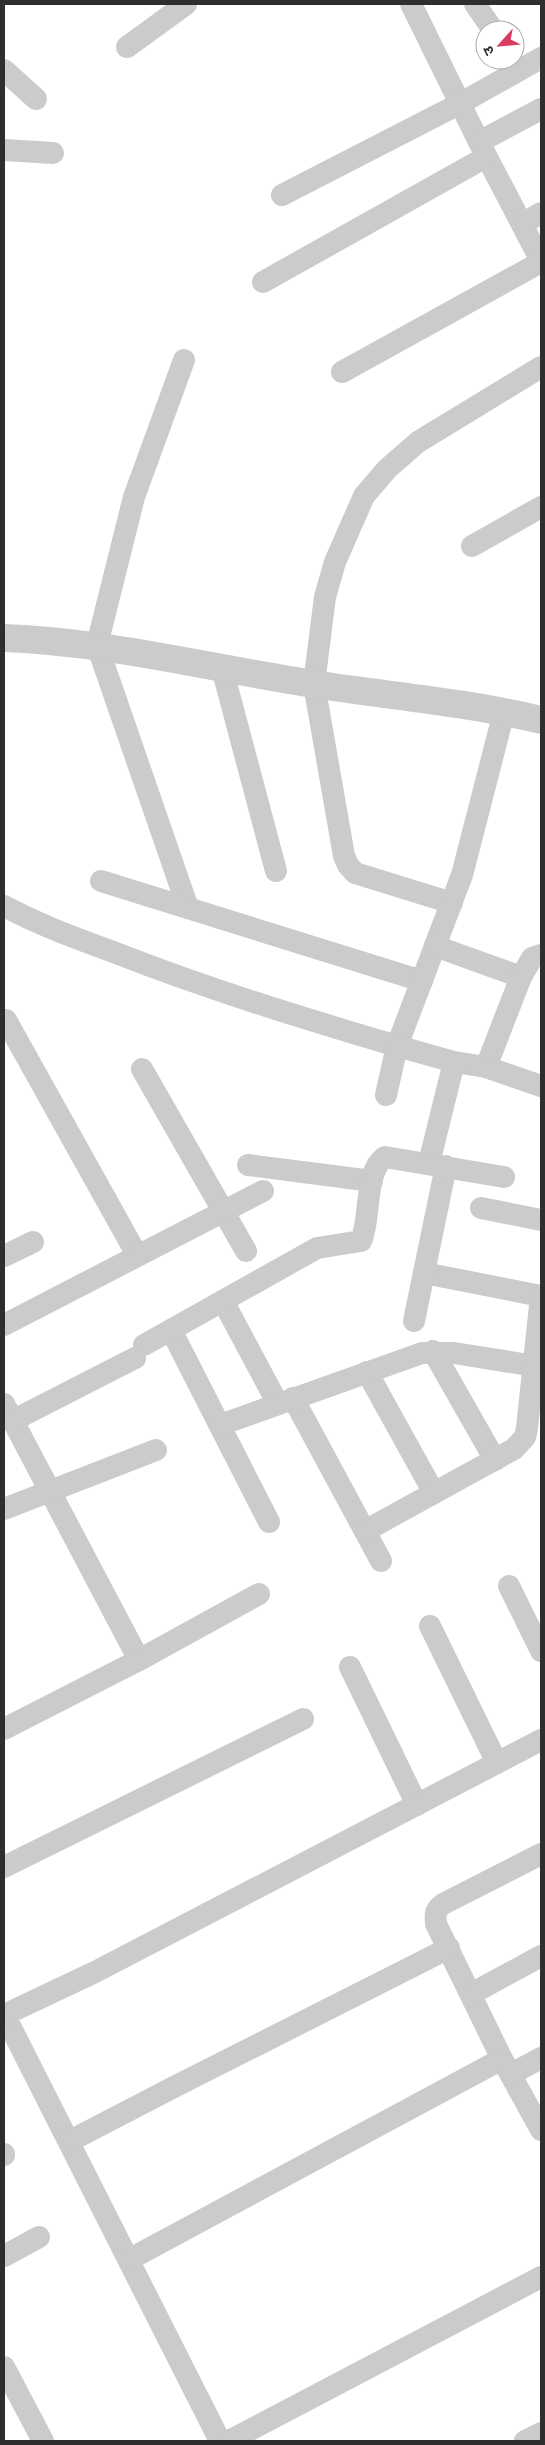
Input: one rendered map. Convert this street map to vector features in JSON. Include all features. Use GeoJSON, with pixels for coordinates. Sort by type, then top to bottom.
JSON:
{"type":"FeatureCollection","features":[{"type":"Feature","properties":{"kind":"street"},"geometry":{"type":"LineString","coordinates":[[128,47],[186,4]]}},
{"type":"Feature","properties":{"kind":"street"},"geometry":{"type":"LineString","coordinates":[[342,372],[541,262],[532,218],[483,150],[411,4]]}},
{"type":"Feature","properties":{"kind":"street"},"geometry":{"type":"LineString","coordinates":[[475,4],[486,20]]}},
{"type":"Feature","properties":{"kind":"street"},"geometry":{"type":"LineString","coordinates":[[525,63],[541,59]]}},
{"type":"Feature","properties":{"kind":"street"},"geometry":{"type":"LineString","coordinates":[[4,70],[36,99]]}},
{"type":"Feature","properties":{"kind":"street"},"geometry":{"type":"LineString","coordinates":[[282,195],[461,103],[510,70]]}},
{"type":"Feature","properties":{"kind":"street"},"geometry":{"type":"LineString","coordinates":[[263,282],[483,150],[541,109]]}},
{"type":"Feature","properties":{"kind":"street"},"geometry":{"type":"LineString","coordinates":[[4,150],[53,153]]}},
{"type":"Feature","properties":{"kind":"street"},"geometry":{"type":"LineString","coordinates":[[184,360],[134,498],[97,645],[188,908]]}},
{"type":"Feature","properties":{"kind":"street"},"geometry":{"type":"LineString","coordinates":[[452,903],[355,872],[348,865],[344,856],[314,684],[329,580],[364,496],[386,469],[418,442],[541,367]]}},
{"type":"Feature","properties":{"kind":"street"},"geometry":{"type":"LineString","coordinates":[[472,546],[541,507]]}},
{"type":"Feature","properties":{"kind":"street"},"geometry":{"type":"LineString","coordinates":[[4,638],[97,645],[314,684],[504,712],[541,720]]}},
{"type":"Feature","properties":{"kind":"street"},"geometry":{"type":"LineString","coordinates":[[222,668],[276,871]]}},
{"type":"Feature","properties":{"kind":"street"},"geometry":{"type":"LineString","coordinates":[[386,1095],[397,1046],[462,875],[504,712]]}},
{"type":"Feature","properties":{"kind":"street"},"geometry":{"type":"LineString","coordinates":[[101,881],[422,981]]}},
{"type":"Feature","properties":{"kind":"street"},"geometry":{"type":"LineString","coordinates":[[4,906],[67,934],[147,965],[264,1006],[454,1062],[486,1067],[541,1086]]}},
{"type":"Feature","properties":{"kind":"street"},"geometry":{"type":"LineString","coordinates":[[435,946],[521,977]]}},
{"type":"Feature","properties":{"kind":"street"},"geometry":{"type":"LineString","coordinates":[[486,1067],[521,977],[532,958],[541,955]]}},
{"type":"Feature","properties":{"kind":"street"},"geometry":{"type":"LineString","coordinates":[[6,1020],[137,1255]]}},
{"type":"Feature","properties":{"kind":"street"},"geometry":{"type":"LineString","coordinates":[[414,1321],[424,1273],[454,1062]]}},
{"type":"Feature","properties":{"kind":"street"},"geometry":{"type":"LineString","coordinates":[[142,1069],[246,1251]]}},
{"type":"Feature","properties":{"kind":"street"},"geometry":{"type":"LineString","coordinates":[[139,1660],[8,1413],[139,1351],[171,1330],[317,1248],[361,1241],[372,1181],[377,1165],[385,1157],[438,1164],[504,1177]]}},
{"type":"Feature","properties":{"kind":"street"},"geometry":{"type":"LineString","coordinates":[[248,1165],[372,1181]]}},
{"type":"Feature","properties":{"kind":"street"},"geometry":{"type":"LineString","coordinates":[[4,1325],[263,1191]]}},
{"type":"Feature","properties":{"kind":"street"},"geometry":{"type":"LineString","coordinates":[[481,1208],[541,1220]]}},
{"type":"Feature","properties":{"kind":"street"},"geometry":{"type":"LineString","coordinates":[[4,1256],[33,1242]]}},
{"type":"Feature","properties":{"kind":"street"},"geometry":{"type":"LineString","coordinates":[[365,1531],[514,1449],[525,1438],[535,1366],[541,1296],[424,1273]]}},
{"type":"Feature","properties":{"kind":"street"},"geometry":{"type":"LineString","coordinates":[[222,1301],[365,1531],[381,1561]]}},
{"type":"Feature","properties":{"kind":"street"},"geometry":{"type":"LineString","coordinates":[[171,1330],[269,1522]]}},
{"type":"Feature","properties":{"kind":"street"},"geometry":{"type":"LineString","coordinates":[[220,1425],[367,1372],[433,1351],[535,1366]]}},
{"type":"Feature","properties":{"kind":"street"},"geometry":{"type":"LineString","coordinates":[[433,1351],[495,1460]]}},
{"type":"Feature","properties":{"kind":"street"},"geometry":{"type":"LineString","coordinates":[[367,1372],[434,1493]]}},
{"type":"Feature","properties":{"kind":"street"},"geometry":{"type":"LineString","coordinates":[[4,1509],[156,1450]]}},
{"type":"Feature","properties":{"kind":"street"},"geometry":{"type":"LineString","coordinates":[[510,1586],[541,1651]]}},
{"type":"Feature","properties":{"kind":"street"},"geometry":{"type":"LineString","coordinates":[[5,1724],[139,1660],[259,1594]]}},
{"type":"Feature","properties":{"kind":"street"},"geometry":{"type":"LineString","coordinates":[[430,1626],[497,1763]]}},
{"type":"Feature","properties":{"kind":"street"},"geometry":{"type":"LineString","coordinates":[[350,1667],[417,1805]]}},
{"type":"Feature","properties":{"kind":"street"},"geometry":{"type":"LineString","coordinates":[[4,1867],[303,1719]]}},
{"type":"Feature","properties":{"kind":"street"},"geometry":{"type":"LineString","coordinates":[[220,2441],[130,2259],[4,2015],[94,1972],[541,1740]]}},
{"type":"Feature","properties":{"kind":"street"},"geometry":{"type":"LineString","coordinates":[[541,1854],[437,1908],[435,1914],[436,1924],[506,2066],[541,2130]]}},
{"type":"Feature","properties":{"kind":"street"},"geometry":{"type":"LineString","coordinates":[[70,2141],[449,1948]]}},
{"type":"Feature","properties":{"kind":"street"},"geometry":{"type":"LineString","coordinates":[[471,1994],[541,1956]]}},
{"type":"Feature","properties":{"kind":"street"},"geometry":{"type":"LineString","coordinates":[[130,2259],[506,2066],[541,2058]]}},
{"type":"Feature","properties":{"kind":"street"},"geometry":{"type":"LineString","coordinates":[[4,2256],[39,2237]]}},
{"type":"Feature","properties":{"kind":"street"},"geometry":{"type":"LineString","coordinates":[[229,2441],[541,2277]]}},
{"type":"Feature","properties":{"kind":"street"},"geometry":{"type":"LineString","coordinates":[[4,2367],[43,2441]]}},
{"type":"Feature","properties":{"kind":"street"},"geometry":{"type":"LineString","coordinates":[[525,2441],[541,2433]]}}]}
